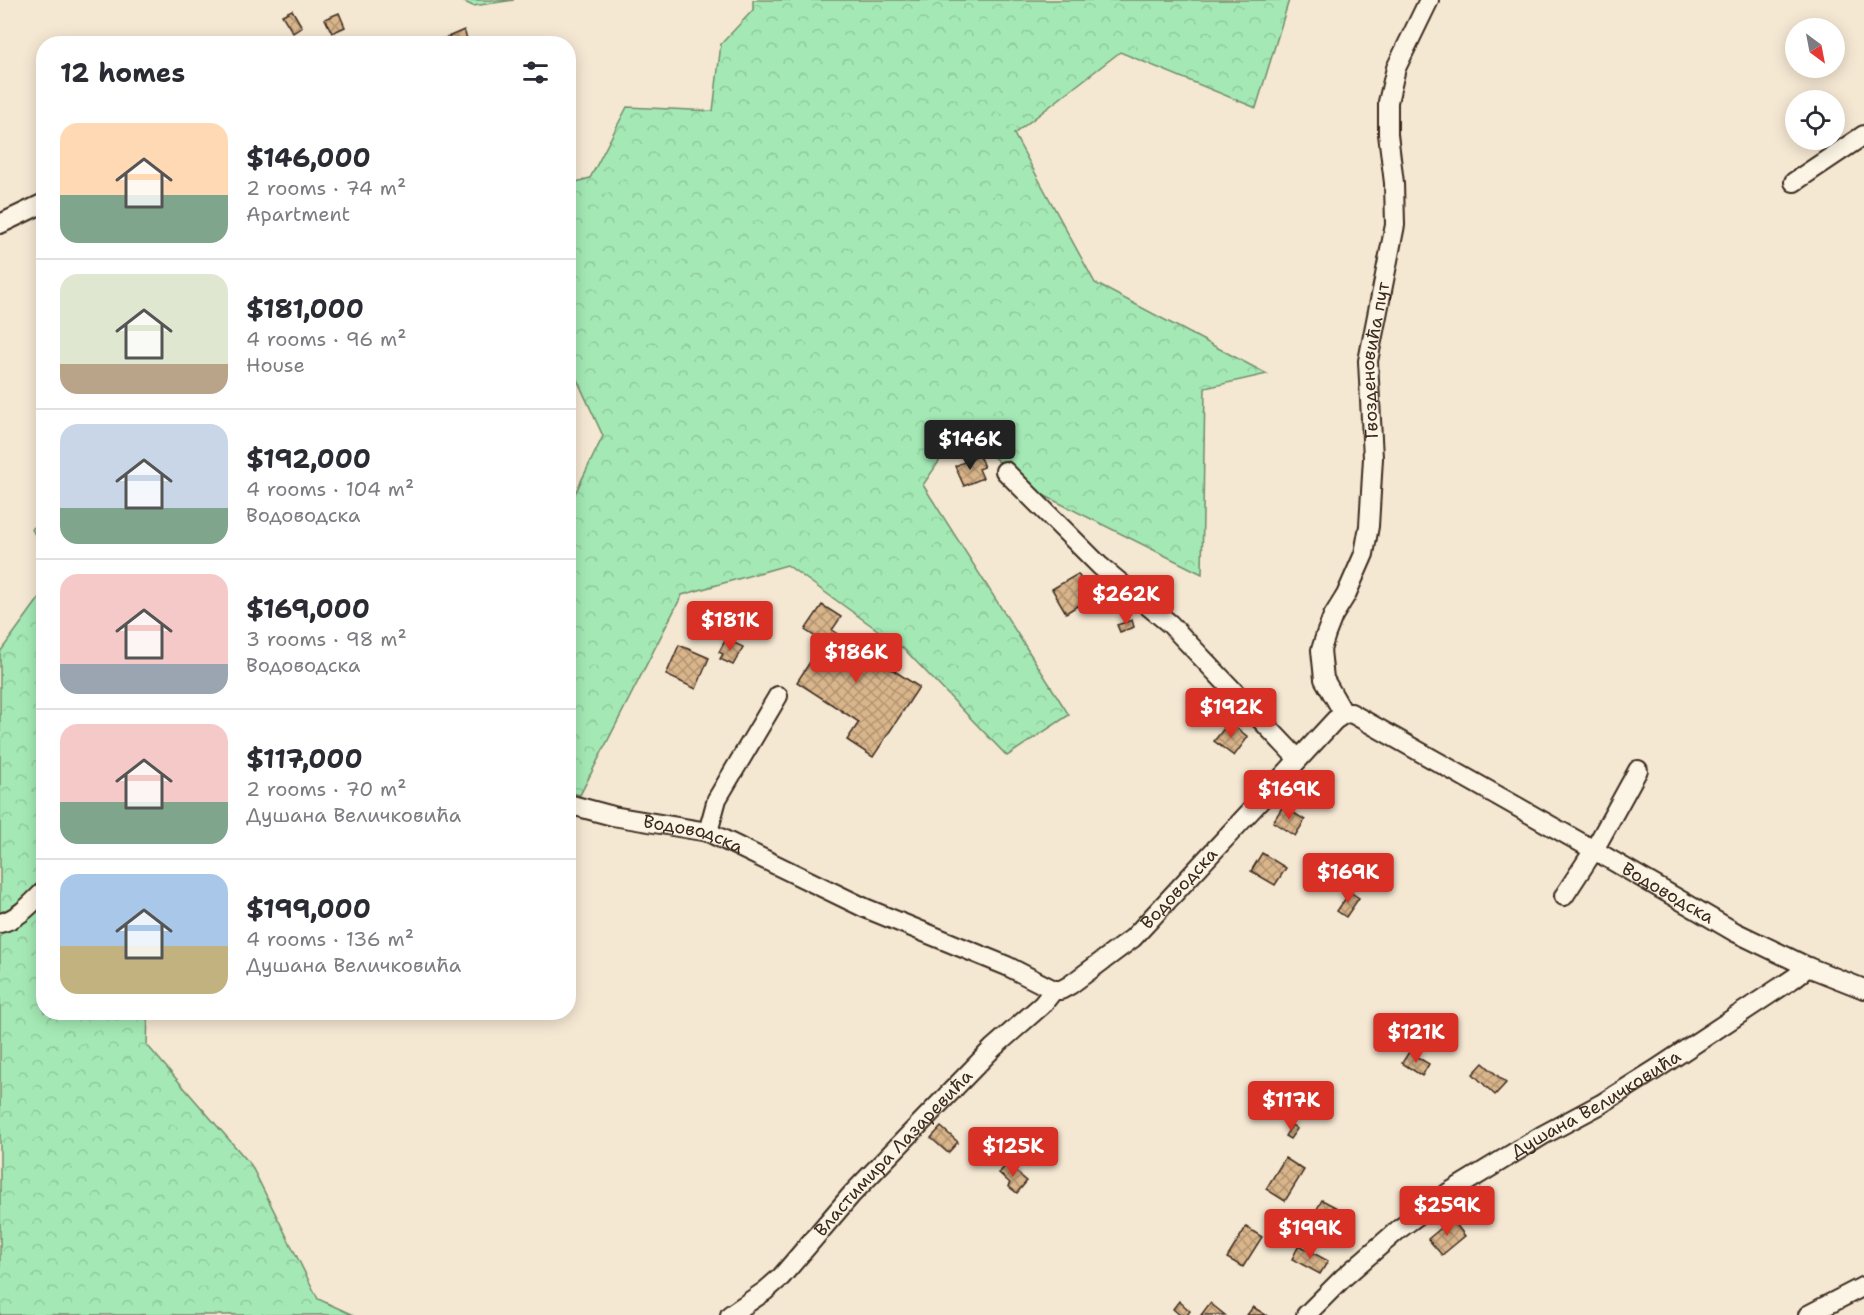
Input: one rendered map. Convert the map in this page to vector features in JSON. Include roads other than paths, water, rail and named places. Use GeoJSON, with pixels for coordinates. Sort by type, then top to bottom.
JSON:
{"type":"FeatureCollection","features":[{"type":"Feature","properties":{"kind":"street","name":"Гвозденовића пут"},"geometry":{"type":"LineString","coordinates":[[1344,714],[1324,679],[1322,650],[1333,616],[1346,596],[1364,554],[1369,526],[1373,458],[1368,362],[1395,225],[1394,183],[1388,134],[1388,102],[1396,68],[1429,0]]}},
{"type":"Feature","properties":{"kind":"street"},"geometry":{"type":"LineString","coordinates":[[1794,182],[1864,135]]}},
{"type":"Feature","properties":{"kind":"street"},"geometry":{"type":"LineString","coordinates":[[0,224],[36,207]]}},
{"type":"Feature","properties":{"kind":"street"},"geometry":{"type":"LineString","coordinates":[[1005,471],[1100,566],[1170,624],[1298,759]]}},
{"type":"Feature","properties":{"kind":"street"},"geometry":{"type":"LineString","coordinates":[[708,832],[717,799],[778,696]]}},
{"type":"Feature","properties":{"kind":"street","name":"Водоводска"},"geometry":{"type":"LineString","coordinates":[[576,806],[613,816],[708,832],[865,908],[1007,966],[1054,990],[1061,990],[1071,985],[1133,938],[1335,720],[1344,714],[1352,713],[1735,932],[1864,990]]}},
{"type":"Feature","properties":{"kind":"street"},"geometry":{"type":"LineString","coordinates":[[1564,896],[1594,850],[1638,770]]}},
{"type":"Feature","properties":{"kind":"street"},"geometry":{"type":"LineString","coordinates":[[0,923],[26,909],[36,899]]}},
{"type":"Feature","properties":{"kind":"street","name":"Душана Величковића"},"geometry":{"type":"LineString","coordinates":[[1306,1315],[1343,1278],[1398,1230],[1448,1193],[1543,1135],[1601,1104],[1794,978],[1808,966]]}},
{"type":"Feature","properties":{"kind":"street","name":"Властимира Лазаревића"},"geometry":{"type":"LineString","coordinates":[[730,1315],[781,1277],[852,1194],[993,1048],[1042,1005],[1054,990]]}},
{"type":"Feature","properties":{"kind":"street"},"geometry":{"type":"LineString","coordinates":[[1808,1315],[1864,1286]]}}]}
